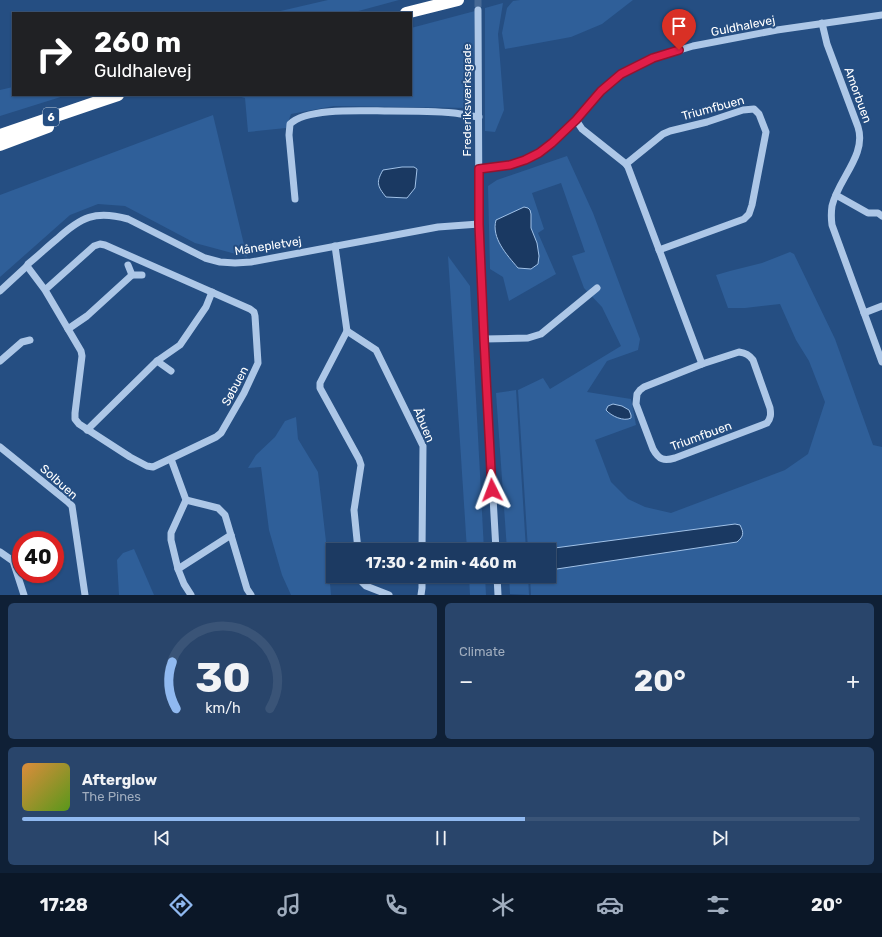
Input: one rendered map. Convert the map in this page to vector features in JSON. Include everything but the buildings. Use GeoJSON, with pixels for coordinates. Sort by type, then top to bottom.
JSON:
{"type":"FeatureCollection","features":[{"type":"Feature","properties":{"kind":"highway"},"geometry":{"type":"LineString","coordinates":[[410,12],[458,0]]}},
{"type":"Feature","properties":{"kind":"highway","name":"6"},"geometry":{"type":"LineString","coordinates":[[3,133],[115,96]]}},
{"type":"Feature","properties":{"kind":"highway"},"geometry":{"type":"LineString","coordinates":[[0,145],[64,121],[94,103]]}},
{"type":"Feature","properties":{"kind":"street","name":"Frederiksværksgade"},"geometry":{"type":"LineString","coordinates":[[478,10],[479,224],[496,543]]}},
{"type":"Feature","properties":{"kind":"street","name":"Guldhalevej"},"geometry":{"type":"LineString","coordinates":[[479,169],[510,165],[539,153],[576,120],[601,91],[621,74],[653,58],[692,46],[777,30],[882,14]]}},
{"type":"Feature","properties":{"kind":"street","name":"Amorbuen"},"geometry":{"type":"LineString","coordinates":[[822,23],[827,44],[861,138],[858,151],[836,195],[831,214],[832,225],[882,362]]}},
{"type":"Feature","properties":{"kind":"street","name":"Triumfbuen"},"geometry":{"type":"LineString","coordinates":[[626,164],[664,134],[670,131],[707,122],[743,110],[754,109],[760,114],[766,132],[749,214],[744,219],[659,250]]}},
{"type":"Feature","properties":{"kind":"street"},"geometry":{"type":"LineString","coordinates":[[295,199],[289,135],[290,124],[298,117],[338,111],[423,111],[455,113],[479,117]]}},
{"type":"Feature","properties":{"kind":"street"},"geometry":{"type":"LineString","coordinates":[[576,120],[582,129],[626,164],[630,171],[702,364]]}},
{"type":"Feature","properties":{"kind":"street"},"geometry":{"type":"LineString","coordinates":[[836,195],[868,213],[878,213],[882,216]]}},
{"type":"Feature","properties":{"kind":"street","name":"Månepletvej"},"geometry":{"type":"LineString","coordinates":[[0,291],[70,227],[80,221],[104,215],[128,219],[205,258],[220,262],[236,263],[251,262],[438,227],[479,224]]}},
{"type":"Feature","properties":{"kind":"street","name":"Søbuen"},"geometry":{"type":"LineString","coordinates":[[27,266],[45,290],[81,351],[82,356],[75,413],[79,424],[147,466],[153,467],[216,437],[221,433],[244,394],[258,363],[254,312],[212,292],[100,244],[94,246],[45,290]]}},
{"type":"Feature","properties":{"kind":"street"},"geometry":{"type":"LineString","coordinates":[[335,246],[347,331],[320,383],[320,388],[361,465],[354,510],[357,543]]}},
{"type":"Feature","properties":{"kind":"street"},"geometry":{"type":"LineString","coordinates":[[128,265],[132,275]]}},
{"type":"Feature","properties":{"kind":"street"},"geometry":{"type":"LineString","coordinates":[[68,329],[87,316],[132,275],[142,275]]}},
{"type":"Feature","properties":{"kind":"street"},"geometry":{"type":"LineString","coordinates":[[484,339],[528,338],[541,334],[597,288]]}},
{"type":"Feature","properties":{"kind":"street"},"geometry":{"type":"LineString","coordinates":[[87,430],[158,361],[180,345],[206,307],[212,292]]}},
{"type":"Feature","properties":{"kind":"street"},"geometry":{"type":"LineString","coordinates":[[864,313],[882,306]]}},
{"type":"Feature","properties":{"kind":"street","name":"Åbuen"},"geometry":{"type":"LineString","coordinates":[[347,331],[376,350],[423,446],[422,543]]}},
{"type":"Feature","properties":{"kind":"street"},"geometry":{"type":"LineString","coordinates":[[0,361],[22,342],[30,340]]}},
{"type":"Feature","properties":{"kind":"street","name":"Triumfbuen"},"geometry":{"type":"LineString","coordinates":[[739,352],[749,355],[753,360],[770,408],[771,418],[763,425],[675,458],[669,460],[660,458],[653,449],[636,404],[637,394],[644,387],[702,364],[739,352]]}},
{"type":"Feature","properties":{"kind":"street"},"geometry":{"type":"LineString","coordinates":[[158,361],[171,371]]}},
{"type":"Feature","properties":{"kind":"street","name":"Solbuen"},"geometry":{"type":"LineString","coordinates":[[0,447],[72,506],[85,595]]}},
{"type":"Feature","properties":{"kind":"street"},"geometry":{"type":"LineString","coordinates":[[171,459],[186,500],[171,533],[171,540],[178,569],[184,584],[191,595]]}},
{"type":"Feature","properties":{"kind":"street"},"geometry":{"type":"LineString","coordinates":[[186,500],[218,508],[225,515],[247,588],[252,595]]}},
{"type":"Feature","properties":{"kind":"street"},"geometry":{"type":"LineString","coordinates":[[178,569],[231,535]]}},
{"type":"Feature","properties":{"kind":"street"},"geometry":{"type":"LineString","coordinates":[[0,552],[11,558],[15,564],[24,595]]}},
{"type":"Feature","properties":{"kind":"street"},"geometry":{"type":"LineString","coordinates":[[363,583],[366,586],[389,595]]}},
{"type":"Feature","properties":{"kind":"street"},"geometry":{"type":"LineString","coordinates":[[421,595],[422,583]]}},
{"type":"Feature","properties":{"kind":"street"},"geometry":{"type":"LineString","coordinates":[[497,583],[498,595]]}},
{"type":"Feature","properties":{"kind":"shaded area"},"geometry":{"type":"Polygon","coordinates":[[[328,0],[399,0],[355,12],[276,12],[328,0]]]}},
{"type":"Feature","properties":{"kind":"shaded area"},"geometry":{"type":"Polygon","coordinates":[[[633,0],[602,24],[571,37],[505,49],[502,33],[507,8],[513,1],[633,0]]]}},
{"type":"Feature","properties":{"kind":"shaded area"},"geometry":{"type":"Polygon","coordinates":[[[503,3],[498,34],[504,110],[495,132],[485,131],[485,8],[503,3]]]}},
{"type":"Feature","properties":{"kind":"shaded area"},"geometry":{"type":"Polygon","coordinates":[[[475,11],[472,108],[334,106],[291,114],[286,128],[248,132],[245,98],[238,96],[412,96],[412,28],[475,11]]]}},
{"type":"Feature","properties":{"kind":"shaded area"},"geometry":{"type":"Polygon","coordinates":[[[12,87],[12,96],[64,96],[0,116],[0,90],[12,87]]]}},
{"type":"Feature","properties":{"kind":"shaded area"},"geometry":{"type":"Polygon","coordinates":[[[213,115],[247,257],[195,243],[125,206],[98,204],[70,215],[0,277],[0,195],[213,115]]]}},
{"type":"Feature","properties":{"kind":"shaded area"},"geometry":{"type":"Polygon","coordinates":[[[567,156],[593,213],[640,339],[638,350],[607,361],[587,392],[631,399],[636,425],[595,440],[611,482],[628,499],[645,507],[671,513],[785,470],[808,454],[825,402],[809,361],[796,340],[780,304],[745,308],[728,308],[716,275],[762,263],[790,252],[794,254],[835,339],[873,445],[882,447],[882,595],[531,595],[530,583],[556,583],[556,543],[528,543],[518,390],[543,378],[550,389],[621,346],[602,307],[584,288],[572,256],[585,252],[561,183],[532,193],[544,229],[538,233],[556,274],[509,301],[503,277],[490,269],[488,186],[497,180],[567,156]]]}},
{"type":"Feature","properties":{"kind":"shaded area"},"geometry":{"type":"Polygon","coordinates":[[[414,167],[417,169],[415,188],[407,198],[386,197],[378,184],[383,170],[414,167]]]}},
{"type":"Feature","properties":{"kind":"shaded area"},"geometry":{"type":"Polygon","coordinates":[[[524,207],[530,210],[531,228],[537,243],[539,256],[538,264],[531,269],[518,268],[509,258],[498,240],[495,227],[496,220],[524,207]]]}},
{"type":"Feature","properties":{"kind":"shaded area"},"geometry":{"type":"Polygon","coordinates":[[[448,256],[470,286],[484,543],[467,543],[448,256]]]}},
{"type":"Feature","properties":{"kind":"shaded area"},"geometry":{"type":"Polygon","coordinates":[[[516,390],[526,543],[507,543],[496,393],[516,390]]]}},
{"type":"Feature","properties":{"kind":"shaded area"},"geometry":{"type":"Polygon","coordinates":[[[613,404],[622,406],[629,410],[631,418],[621,419],[608,412],[606,410],[608,406],[613,404]]]}},
{"type":"Feature","properties":{"kind":"shaded area"},"geometry":{"type":"Polygon","coordinates":[[[296,417],[298,439],[318,472],[326,543],[326,583],[330,583],[331,595],[291,595],[282,575],[269,530],[261,467],[248,468],[256,455],[275,437],[285,421],[296,417]]]}},
{"type":"Feature","properties":{"kind":"shaded area"},"geometry":{"type":"Polygon","coordinates":[[[735,524],[740,525],[743,532],[741,538],[737,542],[556,569],[556,548],[735,524]]]}},
{"type":"Feature","properties":{"kind":"shaded area"},"geometry":{"type":"Polygon","coordinates":[[[134,549],[154,595],[119,595],[117,560],[123,553],[134,549]]]}},
{"type":"Feature","properties":{"kind":"shaded area"},"geometry":{"type":"Polygon","coordinates":[[[469,583],[485,583],[486,595],[470,595],[469,583]]]}},
{"type":"Feature","properties":{"kind":"shaded area"},"geometry":{"type":"Polygon","coordinates":[[[509,583],[528,583],[529,595],[510,594],[509,583]]]}},
{"type":"Feature","properties":{"kind":"tunnel"},"geometry":{"type":"LineString","coordinates":[[478,0],[478,10]]}},
{"type":"Feature","properties":{"kind":"route"},"geometry":{"type":"LineString","coordinates":[[492,490],[479,224],[479,169],[510,165],[539,153],[576,120],[601,91],[621,74],[653,58],[679,50]]}}]}
